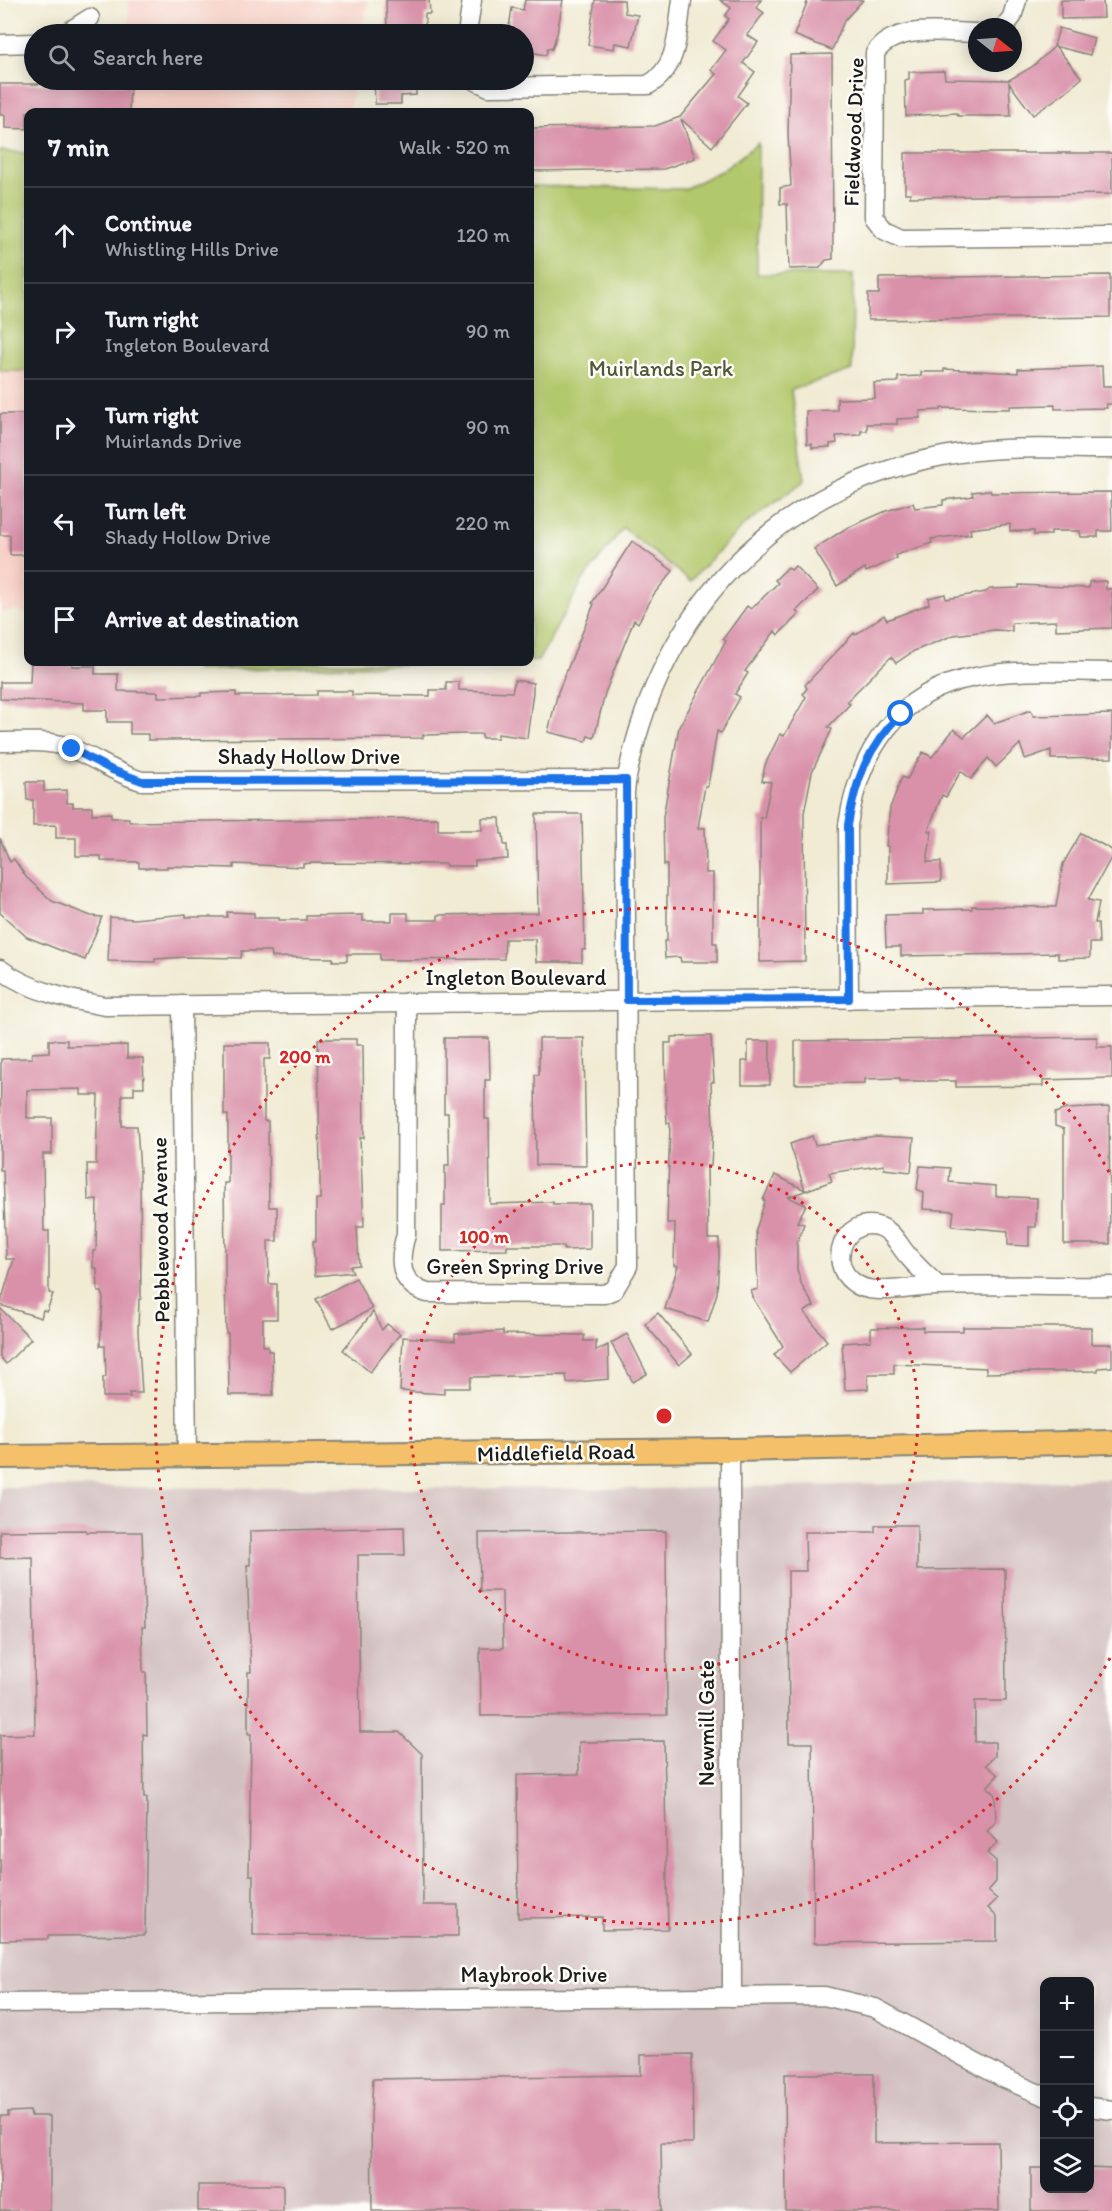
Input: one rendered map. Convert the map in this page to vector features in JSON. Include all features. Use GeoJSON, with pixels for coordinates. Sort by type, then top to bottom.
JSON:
{"type":"FeatureCollection","features":[{"type":"Feature","properties":{"kind":"main road","name":"Middlefield Road"},"geometry":{"type":"LineString","coordinates":[[0,1457],[730,1450],[1112,1442]]}},
{"type":"Feature","properties":{"kind":"street"},"geometry":{"type":"LineString","coordinates":[[468,24],[472,0]]}},
{"type":"Feature","properties":{"kind":"street"},"geometry":{"type":"LineString","coordinates":[[534,86],[648,85],[659,79],[673,58],[682,0]]}},
{"type":"Feature","properties":{"kind":"street"},"geometry":{"type":"LineString","coordinates":[[1011,18],[1017,0]]}},
{"type":"Feature","properties":{"kind":"street"},"geometry":{"type":"LineString","coordinates":[[81,24],[90,18]]}},
{"type":"Feature","properties":{"kind":"street","name":"Fieldwood Drive"},"geometry":{"type":"LineString","coordinates":[[968,33],[900,35],[883,44],[875,53],[874,217],[885,230],[901,238],[1112,236]]}},
{"type":"Feature","properties":{"kind":"street"},"geometry":{"type":"LineString","coordinates":[[0,44],[24,43]]}},
{"type":"Feature","properties":{"kind":"street","name":"Green Spring Drive"},"geometry":{"type":"LineString","coordinates":[[407,1002],[406,1235],[400,1251],[400,1269],[406,1278],[415,1290],[427,1293],[596,1294],[614,1290],[628,1266],[626,780],[648,697],[663,663],[692,616],[745,556],[809,506],[865,477],[944,455],[999,451],[1112,449]]}},
{"type":"Feature","properties":{"kind":"street"},"geometry":{"type":"LineString","coordinates":[[849,999],[848,825],[852,797],[860,773],[869,752],[884,730],[919,700],[946,685],[974,677],[1112,672]]}},
{"type":"Feature","properties":{"kind":"street","name":"Shady Hollow Drive"},"geometry":{"type":"LineString","coordinates":[[0,742],[46,742],[62,745],[112,770],[142,781],[626,780]]}},
{"type":"Feature","properties":{"kind":"street","name":"Ingleton Boulevard"},"geometry":{"type":"LineString","coordinates":[[2,975],[72,1000],[105,1006],[1112,996]]}},
{"type":"Feature","properties":{"kind":"street","name":"Pebblewood Avenue"},"geometry":{"type":"LineString","coordinates":[[182,1005],[187,1455]]}},
{"type":"Feature","properties":{"kind":"street"},"geometry":{"type":"LineString","coordinates":[[938,1286],[907,1256],[895,1237],[879,1226],[864,1225],[853,1230],[843,1241],[839,1255],[841,1268],[854,1284],[880,1290],[938,1286],[1112,1286]]}},
{"type":"Feature","properties":{"kind":"street","name":"Newmill Gate"},"geometry":{"type":"LineString","coordinates":[[730,1450],[732,1997]]}},
{"type":"Feature","properties":{"kind":"street","name":"Maybrook Drive"},"geometry":{"type":"LineString","coordinates":[[0,2003],[824,1996],[875,2008],[1003,2078],[1040,2094]]}},
{"type":"Feature","properties":{"kind":"street"},"geometry":{"type":"LineString","coordinates":[[1094,2108],[1112,2110]]}},
{"type":"Feature","properties":{"kind":"shaded area"},"geometry":{"type":"Polygon","coordinates":[[[129,0],[368,0],[364,24],[129,24],[129,0]]]}},
{"type":"Feature","properties":{"kind":"shaded area"},"geometry":{"type":"Polygon","coordinates":[[[128,90],[352,90],[350,108],[127,108],[128,90]]]}},
{"type":"Feature","properties":{"kind":"shaded area"},"geometry":{"type":"Polygon","coordinates":[[[0,371],[24,371],[24,613],[15,610],[0,613],[0,371]]]}},
{"type":"Feature","properties":{"kind":"shaded area"},"geometry":{"type":"Polygon","coordinates":[[[1112,1479],[1112,2211],[0,2211],[0,1487],[649,1489],[1112,1479]]]}},
{"type":"Feature","properties":{"kind":"green space","name":"Muirlands Park"},"geometry":{"type":"Polygon","coordinates":[[[758,143],[757,274],[853,275],[852,370],[791,390],[804,481],[742,527],[690,581],[623,528],[583,580],[538,661],[534,661],[534,186],[684,189],[723,170],[758,143]]]}},
{"type":"Feature","properties":{"kind":"green space"},"geometry":{"type":"Polygon","coordinates":[[[0,151],[24,153],[24,371],[0,371],[0,151]]]}},
{"type":"Feature","properties":{"kind":"green space"},"geometry":{"type":"Polygon","coordinates":[[[196,666],[352,666],[196,670],[196,666]]]}},
{"type":"Feature","properties":{"kind":"building"},"geometry":{"type":"Polygon","coordinates":[[[386,0],[429,0],[430,14],[425,14],[425,24],[387,24],[386,0]]]}},
{"type":"Feature","properties":{"kind":"building"},"geometry":{"type":"Polygon","coordinates":[[[525,0],[563,0],[557,34],[552,49],[548,48],[546,55],[534,53],[534,24],[510,24],[512,8],[523,10],[525,0]]]}},
{"type":"Feature","properties":{"kind":"building"},"geometry":{"type":"Polygon","coordinates":[[[595,0],[624,0],[625,13],[638,15],[631,46],[615,43],[614,49],[588,45],[595,0]]]}},
{"type":"Feature","properties":{"kind":"building"},"geometry":{"type":"Polygon","coordinates":[[[720,0],[761,0],[756,7],[764,13],[747,35],[758,42],[743,63],[755,72],[738,96],[747,103],[712,147],[681,119],[695,158],[664,169],[534,171],[534,128],[655,126],[680,117],[716,74],[711,70],[726,50],[713,41],[729,19],[725,16],[731,8],[720,0]]]}},
{"type":"Feature","properties":{"kind":"building"},"geometry":{"type":"Polygon","coordinates":[[[808,0],[863,0],[844,21],[832,50],[794,35],[808,0]]]}},
{"type":"Feature","properties":{"kind":"building"},"geometry":{"type":"Polygon","coordinates":[[[1061,0],[1103,0],[1104,18],[1061,19],[1061,0]]]}},
{"type":"Feature","properties":{"kind":"building"},"geometry":{"type":"Polygon","coordinates":[[[1059,28],[1094,38],[1090,55],[1054,46],[1059,28]]]}},
{"type":"Feature","properties":{"kind":"building"},"geometry":{"type":"Polygon","coordinates":[[[1055,46],[1082,78],[1033,115],[1009,83],[1011,116],[958,116],[957,113],[906,116],[905,80],[909,79],[909,72],[944,71],[945,79],[1009,80],[1032,67],[1055,46]]]}},
{"type":"Feature","properties":{"kind":"building"},"geometry":{"type":"Polygon","coordinates":[[[832,54],[833,259],[826,260],[820,268],[789,269],[787,204],[780,204],[780,188],[791,186],[788,134],[790,55],[832,54]]]}},
{"type":"Feature","properties":{"kind":"building"},"geometry":{"type":"Polygon","coordinates":[[[0,84],[24,84],[24,90],[130,90],[129,108],[24,108],[24,129],[5,128],[5,115],[0,115],[0,84]]]}},
{"type":"Feature","properties":{"kind":"building"},"geometry":{"type":"Polygon","coordinates":[[[374,90],[416,90],[416,95],[401,96],[401,104],[375,104],[374,90]]]}},
{"type":"Feature","properties":{"kind":"building"},"geometry":{"type":"Polygon","coordinates":[[[905,153],[1112,153],[1112,194],[910,197],[910,193],[905,193],[905,153]]]}},
{"type":"Feature","properties":{"kind":"building"},"geometry":{"type":"Polygon","coordinates":[[[1110,275],[1110,317],[868,320],[868,294],[879,294],[879,278],[1110,275]]]}},
{"type":"Feature","properties":{"kind":"building"},"geometry":{"type":"Polygon","coordinates":[[[1102,366],[1103,386],[1112,386],[1112,404],[1106,404],[1107,408],[1055,409],[1055,405],[1010,406],[1010,409],[941,408],[941,410],[920,411],[920,418],[897,419],[897,424],[867,424],[867,431],[861,431],[861,435],[836,436],[837,443],[830,444],[830,447],[812,448],[812,444],[807,444],[806,411],[837,410],[837,399],[875,398],[874,383],[898,382],[898,377],[921,376],[921,372],[944,372],[944,369],[1018,373],[1018,369],[1102,366]]]}},
{"type":"Feature","properties":{"kind":"building"},"geometry":{"type":"Polygon","coordinates":[[[0,414],[24,414],[24,555],[10,555],[10,535],[0,535],[0,414]]]}},
{"type":"Feature","properties":{"kind":"building"},"geometry":{"type":"Polygon","coordinates":[[[990,490],[991,493],[1111,492],[1112,531],[1098,531],[1098,537],[1081,537],[1080,531],[1051,531],[1051,535],[1034,535],[1034,531],[1010,531],[1010,524],[970,529],[971,534],[931,539],[932,543],[896,555],[897,558],[866,572],[865,568],[837,586],[814,549],[845,529],[886,511],[913,503],[915,508],[943,505],[943,500],[973,496],[972,492],[990,490]]]}},
{"type":"Feature","properties":{"kind":"building"},"geometry":{"type":"Polygon","coordinates":[[[632,541],[673,571],[654,594],[638,623],[634,620],[605,693],[594,738],[588,736],[586,741],[548,732],[558,692],[594,604],[592,603],[632,541]]]}},
{"type":"Feature","properties":{"kind":"building"},"geometry":{"type":"Polygon","coordinates":[[[795,566],[818,590],[796,611],[799,614],[778,635],[775,631],[745,671],[748,673],[735,694],[740,697],[721,733],[717,731],[708,786],[705,786],[698,828],[705,828],[706,873],[713,873],[713,943],[717,943],[717,962],[681,962],[680,957],[665,958],[667,865],[664,865],[663,817],[679,727],[726,641],[723,639],[747,606],[751,609],[778,583],[775,580],[788,567],[791,570],[795,566]]]}},
{"type":"Feature","properties":{"kind":"building"},"geometry":{"type":"Polygon","coordinates":[[[1106,581],[1106,589],[1112,589],[1112,628],[1056,630],[1056,621],[1012,623],[1012,631],[994,630],[954,635],[914,651],[896,663],[891,657],[847,701],[850,704],[828,727],[832,729],[812,772],[804,813],[805,961],[760,962],[760,817],[764,818],[771,782],[762,781],[765,765],[780,734],[784,736],[806,697],[803,694],[807,688],[805,685],[854,633],[855,635],[884,615],[887,620],[929,604],[928,598],[945,594],[946,599],[986,592],[990,589],[1019,588],[1019,585],[1089,588],[1089,582],[1106,581]]]}},
{"type":"Feature","properties":{"kind":"building"},"geometry":{"type":"Polygon","coordinates":[[[31,666],[95,666],[95,674],[118,674],[118,691],[158,692],[158,697],[236,692],[236,696],[317,695],[317,691],[352,691],[352,695],[430,696],[430,690],[446,690],[446,682],[459,682],[459,690],[512,692],[515,680],[533,683],[533,692],[527,738],[498,734],[498,738],[482,738],[482,734],[467,734],[423,735],[423,738],[148,740],[148,734],[130,734],[130,722],[107,722],[107,710],[84,710],[84,703],[0,699],[0,682],[30,682],[31,666]]]}},
{"type":"Feature","properties":{"kind":"building"},"geometry":{"type":"Polygon","coordinates":[[[1031,710],[1033,716],[1112,714],[1112,758],[1051,759],[1051,750],[1025,759],[1020,744],[996,767],[988,758],[971,779],[961,771],[946,797],[942,795],[928,831],[932,831],[927,862],[941,862],[941,882],[888,884],[888,846],[886,846],[890,808],[902,777],[907,779],[923,752],[932,757],[954,729],[964,737],[987,715],[994,723],[1031,710]]]}},
{"type":"Feature","properties":{"kind":"building"},"geometry":{"type":"Polygon","coordinates":[[[26,782],[44,782],[44,791],[67,790],[67,803],[73,803],[73,807],[92,807],[92,814],[111,813],[111,818],[129,818],[129,822],[438,818],[438,830],[482,830],[482,818],[500,818],[501,834],[503,834],[504,845],[507,845],[508,859],[475,861],[475,866],[311,863],[303,864],[303,867],[234,864],[234,868],[167,866],[167,868],[139,868],[139,862],[101,861],[101,856],[76,856],[76,838],[56,838],[56,825],[33,826],[33,800],[27,800],[26,782]]]}},
{"type":"Feature","properties":{"kind":"building"},"geometry":{"type":"Polygon","coordinates":[[[536,814],[582,814],[585,950],[582,950],[582,962],[536,962],[535,939],[505,939],[504,959],[380,960],[380,954],[347,954],[347,961],[333,961],[333,958],[272,957],[271,951],[242,951],[241,958],[186,957],[155,959],[155,962],[108,961],[110,917],[134,919],[186,914],[186,917],[227,917],[227,912],[254,913],[254,918],[279,918],[279,920],[306,920],[306,916],[363,915],[363,921],[392,921],[392,913],[408,913],[408,920],[438,920],[438,915],[538,913],[536,814]]]}},
{"type":"Feature","properties":{"kind":"building"},"geometry":{"type":"Polygon","coordinates":[[[1081,833],[1112,850],[1112,856],[1088,900],[1099,902],[1095,923],[1098,923],[1099,943],[1090,943],[1090,958],[1058,959],[1058,953],[901,956],[901,947],[886,947],[885,915],[923,914],[923,910],[972,909],[972,906],[1056,907],[1063,864],[1081,833]]]}},
{"type":"Feature","properties":{"kind":"building"},"geometry":{"type":"Polygon","coordinates":[[[0,838],[10,862],[14,859],[26,877],[52,901],[91,916],[102,917],[85,960],[27,937],[0,913],[0,838]]]}},
{"type":"Feature","properties":{"kind":"building"},"geometry":{"type":"Polygon","coordinates":[[[711,1036],[714,1082],[711,1082],[713,1128],[711,1166],[707,1166],[708,1239],[719,1239],[719,1258],[717,1293],[708,1322],[665,1309],[678,1266],[674,1265],[675,1223],[667,1223],[670,1123],[667,1123],[665,1043],[671,1043],[671,1037],[711,1036]]]}},
{"type":"Feature","properties":{"kind":"building"},"geometry":{"type":"Polygon","coordinates":[[[1097,1037],[1097,1047],[1112,1047],[1112,1078],[1043,1080],[1043,1086],[956,1087],[956,1081],[900,1081],[900,1078],[865,1079],[865,1083],[795,1084],[795,1041],[1097,1037]]]}},
{"type":"Feature","properties":{"kind":"building"},"geometry":{"type":"Polygon","coordinates":[[[444,1038],[489,1038],[490,1080],[485,1080],[485,1119],[489,1119],[490,1204],[553,1202],[553,1204],[590,1204],[590,1249],[564,1250],[564,1246],[507,1246],[507,1250],[442,1251],[445,1165],[449,1165],[448,1113],[444,1113],[444,1038]]]}},
{"type":"Feature","properties":{"kind":"building"},"geometry":{"type":"Polygon","coordinates":[[[539,1038],[584,1038],[586,1166],[536,1165],[535,1075],[539,1075],[539,1038]]]}},
{"type":"Feature","properties":{"kind":"building"},"geometry":{"type":"Polygon","coordinates":[[[318,1039],[356,1039],[356,1045],[363,1045],[364,1138],[360,1138],[364,1227],[357,1227],[359,1265],[350,1266],[353,1272],[315,1276],[313,1241],[316,1241],[316,1199],[320,1199],[318,1039]]]}},
{"type":"Feature","properties":{"kind":"building"},"geometry":{"type":"Polygon","coordinates":[[[49,1040],[67,1040],[67,1046],[127,1045],[127,1058],[143,1058],[144,1087],[134,1087],[134,1095],[122,1095],[122,1126],[137,1126],[140,1172],[141,1299],[139,1299],[138,1331],[142,1393],[129,1393],[130,1397],[103,1397],[103,1377],[106,1377],[105,1346],[100,1346],[103,1299],[102,1292],[98,1292],[97,1268],[93,1268],[93,1251],[96,1251],[97,1199],[88,1200],[87,1164],[96,1164],[98,1095],[81,1095],[81,1089],[27,1090],[27,1118],[52,1118],[52,1154],[43,1154],[44,1231],[49,1231],[49,1293],[53,1294],[47,1311],[43,1310],[41,1318],[0,1305],[14,1259],[6,1259],[3,1170],[0,1170],[1,1059],[32,1058],[32,1053],[49,1052],[49,1040]]]}},
{"type":"Feature","properties":{"kind":"building"},"geometry":{"type":"Polygon","coordinates":[[[748,1041],[770,1041],[770,1085],[742,1085],[742,1061],[748,1061],[748,1041]]]}},
{"type":"Feature","properties":{"kind":"building"},"geometry":{"type":"Polygon","coordinates":[[[224,1043],[270,1043],[270,1059],[264,1059],[264,1121],[268,1121],[269,1207],[277,1207],[277,1241],[268,1241],[269,1284],[277,1284],[277,1319],[263,1319],[263,1346],[268,1346],[268,1351],[272,1351],[273,1395],[229,1395],[224,1183],[228,1183],[228,1115],[224,1115],[224,1043]]]}},
{"type":"Feature","properties":{"kind":"building"},"geometry":{"type":"Polygon","coordinates":[[[1109,1107],[1110,1244],[1064,1244],[1064,1129],[1055,1126],[1055,1113],[1066,1109],[1109,1107]]]}},
{"type":"Feature","properties":{"kind":"building"},"geometry":{"type":"Polygon","coordinates":[[[812,1136],[815,1145],[876,1136],[914,1138],[911,1172],[884,1169],[884,1165],[829,1173],[832,1181],[788,1197],[806,1205],[797,1222],[804,1224],[797,1243],[797,1269],[802,1286],[814,1306],[804,1312],[827,1341],[790,1372],[774,1355],[783,1346],[754,1300],[751,1291],[758,1289],[756,1230],[765,1201],[763,1200],[775,1175],[805,1190],[790,1144],[812,1136]]]}},
{"type":"Feature","properties":{"kind":"building"},"geometry":{"type":"Polygon","coordinates":[[[920,1166],[950,1168],[949,1182],[996,1186],[996,1196],[1037,1198],[1036,1227],[1029,1227],[1029,1246],[1008,1245],[1008,1231],[952,1226],[954,1211],[923,1209],[924,1193],[917,1189],[920,1166]]]}},
{"type":"Feature","properties":{"kind":"building"},"geometry":{"type":"Polygon","coordinates":[[[356,1278],[372,1309],[332,1329],[316,1299],[356,1278]]]}},
{"type":"Feature","properties":{"kind":"building"},"geometry":{"type":"Polygon","coordinates":[[[0,1308],[31,1339],[6,1364],[0,1357],[0,1308]]]}},
{"type":"Feature","properties":{"kind":"building"},"geometry":{"type":"Polygon","coordinates":[[[373,1312],[382,1330],[387,1324],[400,1334],[370,1372],[343,1350],[373,1312]]]}},
{"type":"Feature","properties":{"kind":"building"},"geometry":{"type":"Polygon","coordinates":[[[658,1313],[692,1354],[679,1365],[645,1324],[658,1313]]]}},
{"type":"Feature","properties":{"kind":"building"},"geometry":{"type":"Polygon","coordinates":[[[923,1327],[923,1331],[963,1331],[963,1327],[1091,1327],[1091,1344],[1112,1344],[1112,1367],[1098,1368],[1098,1371],[986,1373],[986,1368],[894,1364],[894,1374],[868,1374],[868,1389],[845,1390],[842,1343],[871,1341],[871,1328],[923,1327]]]}},
{"type":"Feature","properties":{"kind":"building"},"geometry":{"type":"Polygon","coordinates":[[[503,1331],[503,1334],[584,1335],[584,1341],[596,1341],[596,1351],[608,1345],[609,1379],[567,1383],[566,1375],[471,1377],[469,1388],[444,1388],[444,1394],[400,1391],[403,1337],[455,1341],[455,1334],[503,1331]]]}},
{"type":"Feature","properties":{"kind":"building"},"geometry":{"type":"Polygon","coordinates":[[[627,1334],[647,1374],[633,1382],[611,1343],[627,1334]]]}},
{"type":"Feature","properties":{"kind":"building"},"geometry":{"type":"Polygon","coordinates":[[[917,1525],[917,1570],[1005,1569],[1006,1701],[975,1701],[975,1742],[995,1742],[995,1756],[986,1765],[998,1775],[987,1787],[995,1795],[996,1822],[987,1831],[998,1842],[987,1853],[996,1861],[996,1882],[988,1891],[997,1899],[988,1908],[997,1917],[997,1941],[814,1943],[812,1743],[789,1743],[788,1571],[806,1571],[805,1532],[875,1532],[875,1526],[917,1525]]]}},
{"type":"Feature","properties":{"kind":"building"},"geometry":{"type":"Polygon","coordinates":[[[404,1527],[405,1555],[358,1555],[360,1732],[399,1732],[422,1754],[423,1905],[458,1905],[458,1936],[253,1935],[253,1875],[249,1875],[251,1734],[248,1734],[248,1672],[251,1672],[247,1565],[250,1565],[250,1531],[404,1527]]]}},
{"type":"Feature","properties":{"kind":"building"},"geometry":{"type":"Polygon","coordinates":[[[86,1530],[86,1532],[142,1532],[145,1627],[142,1627],[143,1672],[146,1672],[147,1735],[143,1734],[144,1798],[147,1798],[145,1935],[48,1936],[48,1939],[0,1940],[0,1735],[35,1734],[33,1557],[0,1558],[0,1531],[86,1530]]]}},
{"type":"Feature","properties":{"kind":"building"},"geometry":{"type":"Polygon","coordinates":[[[666,1531],[667,1715],[481,1716],[480,1648],[503,1648],[502,1591],[480,1591],[479,1533],[666,1531]]]}},
{"type":"Feature","properties":{"kind":"building"},"geometry":{"type":"Polygon","coordinates":[[[664,1741],[668,1929],[602,1930],[602,1917],[518,1918],[517,1775],[579,1774],[579,1742],[664,1741]]]}},
{"type":"Feature","properties":{"kind":"building"},"geometry":{"type":"Polygon","coordinates":[[[692,2054],[693,2143],[661,2143],[662,2211],[372,2211],[373,2079],[641,2075],[641,2055],[692,2054]]]}},
{"type":"Feature","properties":{"kind":"building"},"geometry":{"type":"Polygon","coordinates":[[[785,2074],[874,2074],[874,2143],[998,2142],[999,2211],[786,2211],[785,2074]]]}},
{"type":"Feature","properties":{"kind":"building"},"geometry":{"type":"Polygon","coordinates":[[[30,2111],[31,2116],[50,2116],[50,2211],[0,2211],[0,2116],[8,2116],[8,2112],[30,2111]]]}},
{"type":"Feature","properties":{"kind":"building"},"geometry":{"type":"Polygon","coordinates":[[[1031,2168],[1040,2168],[1040,2193],[1094,2193],[1094,2168],[1112,2169],[1112,2211],[1031,2211],[1031,2168]]]}},
{"type":"Feature","properties":{"kind":"building"},"geometry":{"type":"Polygon","coordinates":[[[198,2185],[283,2185],[283,2211],[198,2211],[198,2185]]]}},
{"type":"Feature","properties":{"kind":"route"},"geometry":{"type":"LineString","coordinates":[[72,749],[127,777],[142,781],[548,778],[626,780],[624,800],[627,1000],[849,999],[848,825],[852,797],[869,752],[884,730],[901,714]]}}]}
